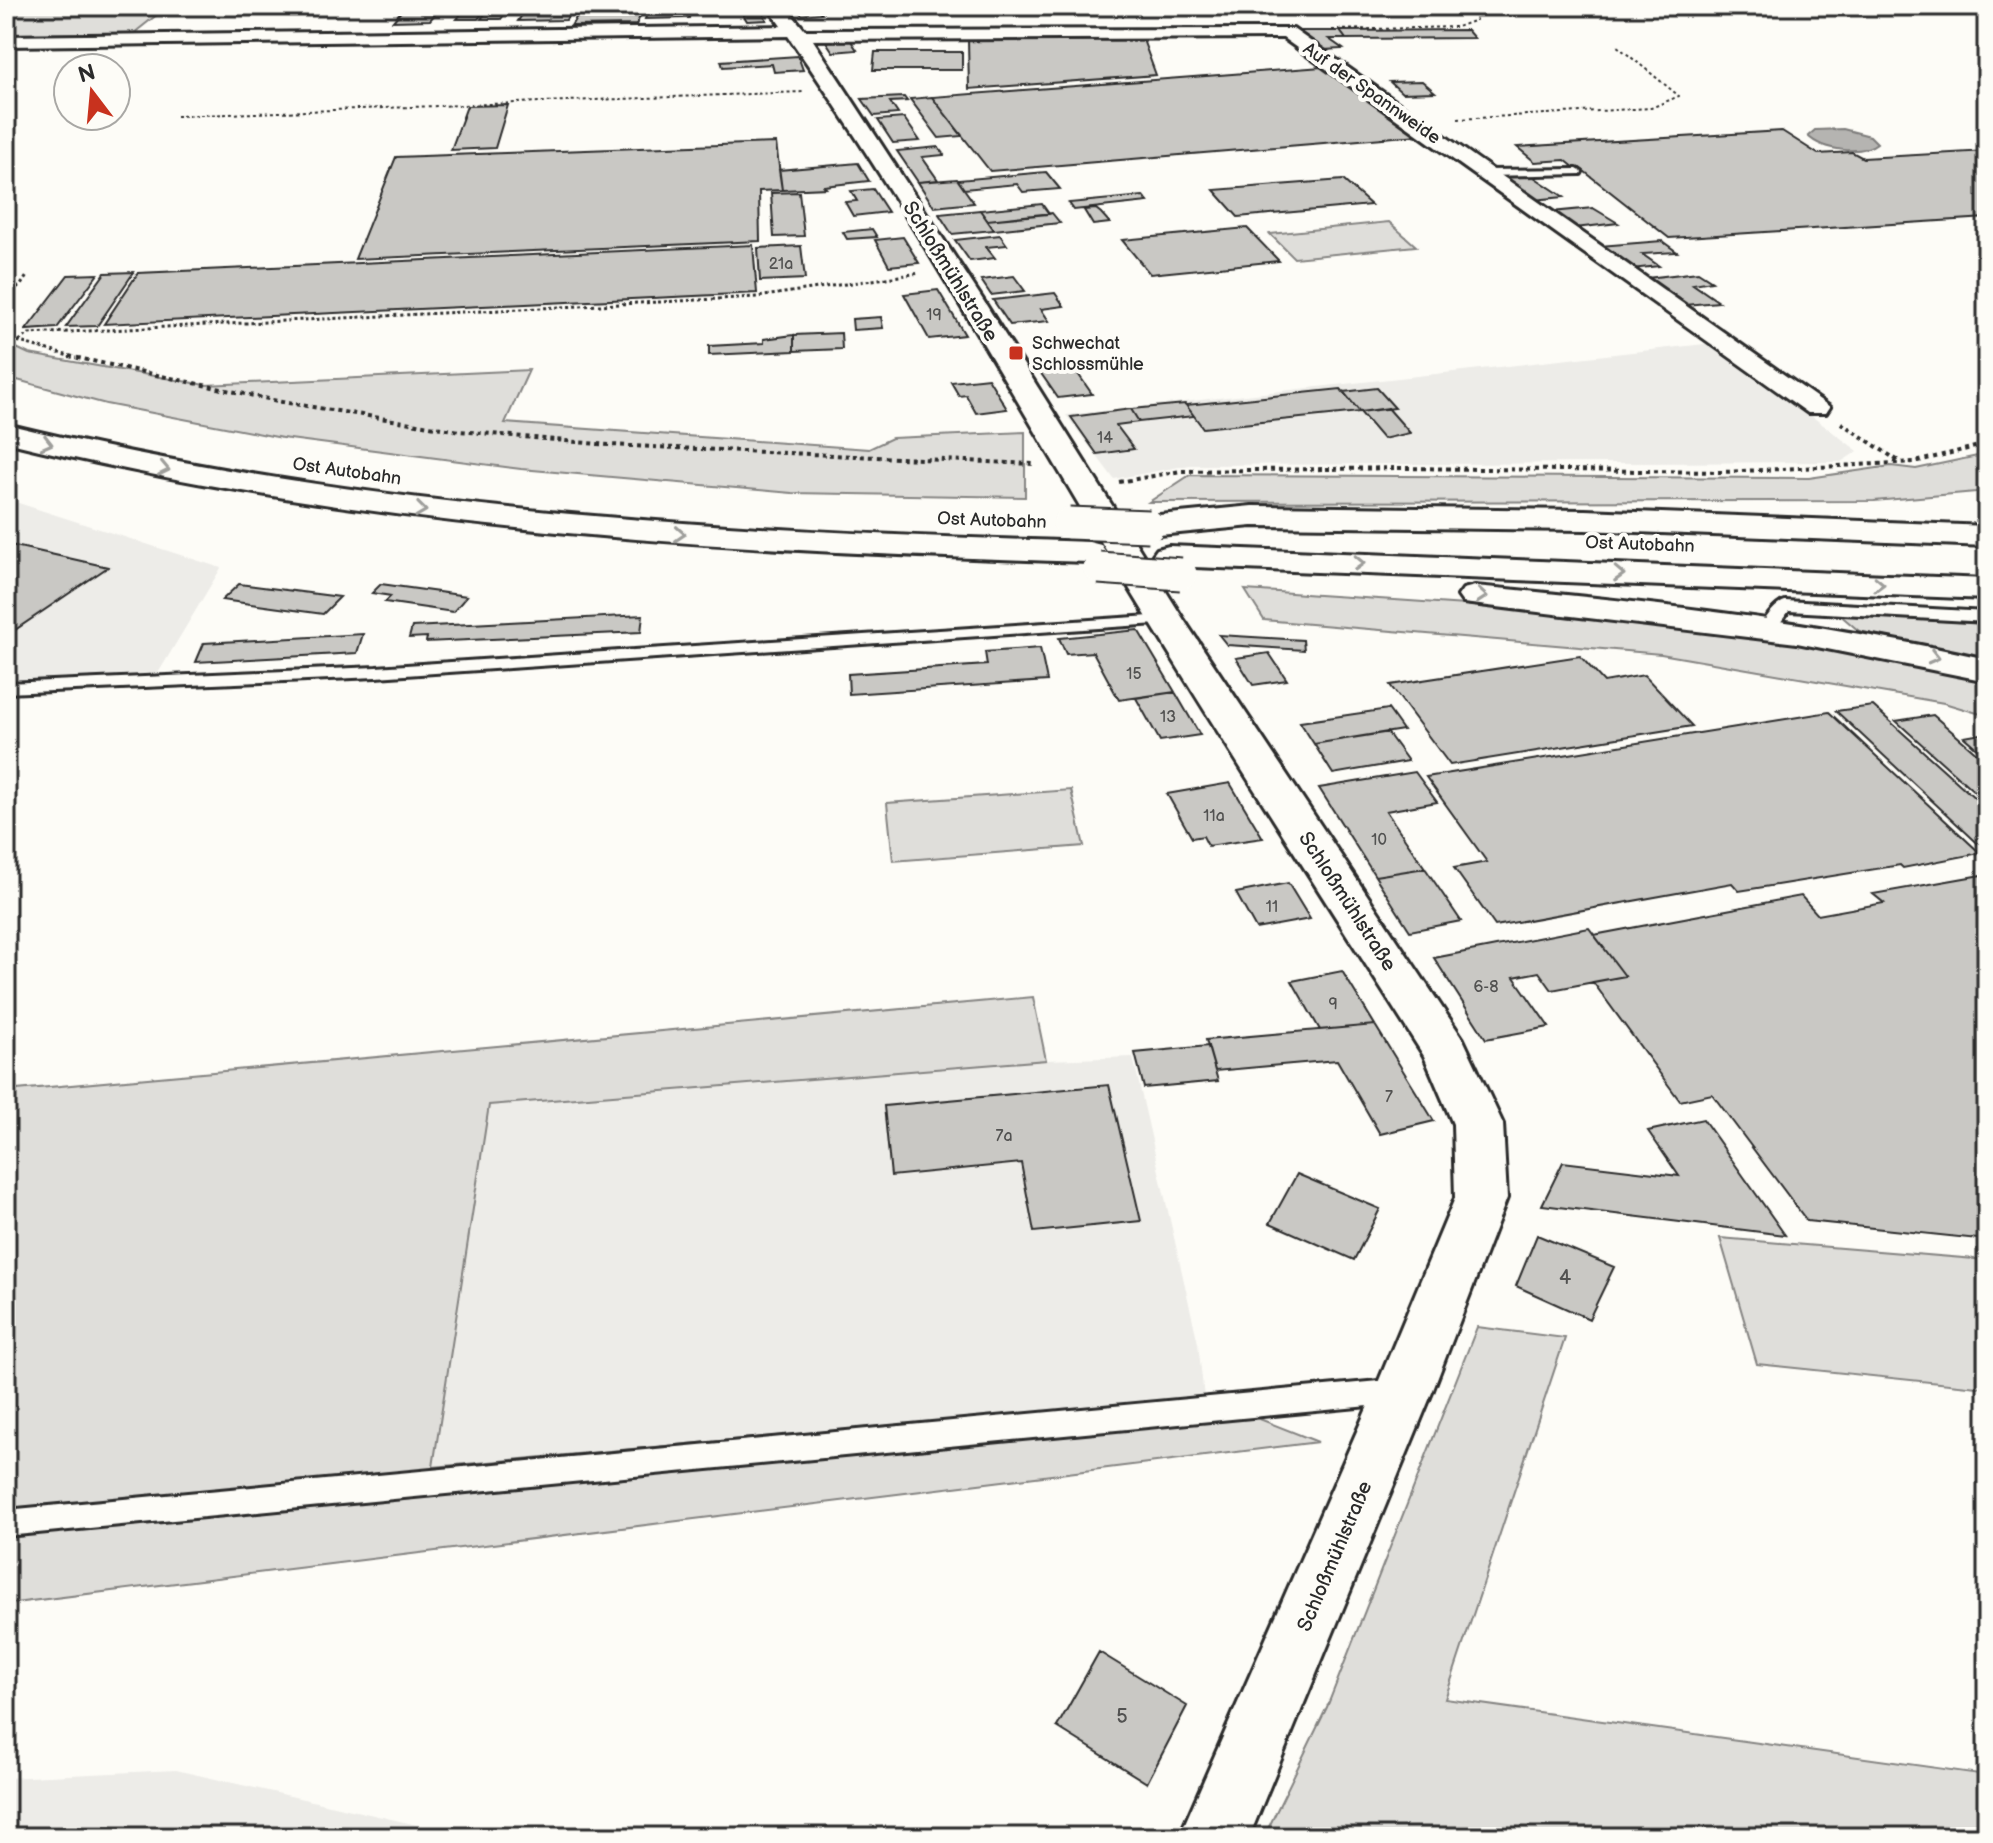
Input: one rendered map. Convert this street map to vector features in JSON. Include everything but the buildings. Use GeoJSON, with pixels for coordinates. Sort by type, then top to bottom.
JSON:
{"type":"FeatureCollection","features":[{"type":"Feature","properties":{"kind":"main road","name":"Schloßmühlstraße"},"geometry":{"type":"LineString","coordinates":[[789,24],[950,268],[1077,493],[1166,620],[1446,1052],[1478,1124],[1481,1198],[1404,1390],[1214,1837]]}},
{"type":"Feature","properties":{"kind":"main road","name":"Ost Autobahn"},"geometry":{"type":"LineString","coordinates":[[114,430],[346,472],[537,494],[743,509],[1077,493],[1149,526],[1987,559]]}},
{"type":"Feature","properties":{"kind":"main road","name":"Ost Autobahn"},"geometry":{"type":"LineString","coordinates":[[6,433],[211,479],[441,513],[697,536],[958,548],[1014,563],[1094,560],[1987,589]]}},
{"type":"Feature","properties":{"kind":"main road"},"geometry":{"type":"LineString","coordinates":[[1149,526],[1252,516],[1585,520],[1987,536]]}},
{"type":"Feature","properties":{"kind":"main road"},"geometry":{"type":"LineString","coordinates":[[1175,565],[1619,609],[1768,628],[1899,649],[1987,670]]}},
{"type":"Feature","properties":{"kind":"street","name":"Auf der Spannweide"},"geometry":{"type":"LineString","coordinates":[[6,41],[789,24],[1287,33],[1817,407]]}},
{"type":"Feature","properties":{"kind":"lane"},"geometry":{"type":"LineString","coordinates":[[1486,173],[1577,172]]}},
{"type":"Feature","properties":{"kind":"lane"},"geometry":{"type":"LineString","coordinates":[[1768,628],[1785,606],[1987,617]]}},
{"type":"Feature","properties":{"kind":"lane"},"geometry":{"type":"LineString","coordinates":[[6,688],[391,671],[1166,620]]}},
{"type":"Feature","properties":{"kind":"lane"},"geometry":{"type":"LineString","coordinates":[[6,1523],[1404,1390]]}},
{"type":"Feature","properties":{"kind":"path"},"geometry":{"type":"LineString","coordinates":[[1287,33],[1457,27],[1476,20],[1474,6]]}},
{"type":"Feature","properties":{"kind":"path"},"geometry":{"type":"LineString","coordinates":[[1413,122],[1651,108],[1679,96],[1616,45]]}},
{"type":"Feature","properties":{"kind":"path"},"geometry":{"type":"LineString","coordinates":[[176,116],[836,91]]}},
{"type":"Feature","properties":{"kind":"path"},"geometry":{"type":"LineString","coordinates":[[18,342],[29,334],[757,297],[950,268]]}},
{"type":"Feature","properties":{"kind":"path"},"geometry":{"type":"LineString","coordinates":[[6,294],[21,285],[27,276]]}},
{"type":"Feature","properties":{"kind":"path"},"geometry":{"type":"LineString","coordinates":[[6,338],[96,364],[282,402],[460,431],[609,445],[987,460],[1077,493],[1181,471],[1402,468],[1723,472],[1915,462],[1987,444]]}},
{"type":"Feature","properties":{"kind":"path"},"geometry":{"type":"LineString","coordinates":[[1817,407],[1901,462]]}},
{"type":"Feature","properties":{"kind":"shaded area"},"geometry":{"type":"Polygon","coordinates":[[[6,6],[168,6],[134,33],[6,34],[6,6]]]}},
{"type":"Feature","properties":{"kind":"shaded area"},"geometry":{"type":"Polygon","coordinates":[[[1843,129],[1870,136],[1877,143],[1861,149],[1842,150],[1822,145],[1808,136],[1815,130],[1843,129]]]}},
{"type":"Feature","properties":{"kind":"shaded area"},"geometry":{"type":"Polygon","coordinates":[[[1389,222],[1416,246],[1294,258],[1270,234],[1389,222]]]}},
{"type":"Feature","properties":{"kind":"shaded area"},"geometry":{"type":"Polygon","coordinates":[[[6,343],[29,354],[205,385],[529,370],[505,423],[869,449],[892,438],[1025,432],[1025,497],[792,493],[521,469],[282,438],[106,404],[6,377],[6,343]]]}},
{"type":"Feature","properties":{"kind":"shaded area"},"geometry":{"type":"Polygon","coordinates":[[[1714,343],[1858,451],[1841,462],[1190,465],[1114,479],[1066,415],[1714,343]]]}},
{"type":"Feature","properties":{"kind":"shaded area"},"geometry":{"type":"Polygon","coordinates":[[[1987,454],[1987,488],[1976,492],[1874,501],[1149,502],[1190,475],[1809,478],[1891,466],[1916,469],[1987,454]]]}},
{"type":"Feature","properties":{"kind":"shaded area"},"geometry":{"type":"Polygon","coordinates":[[[6,499],[221,568],[151,685],[6,693],[6,499]]]}},
{"type":"Feature","properties":{"kind":"shaded area"},"geometry":{"type":"Polygon","coordinates":[[[1245,590],[1619,618],[1804,643],[1987,683],[1987,716],[1944,703],[1661,654],[1264,620],[1245,590]]]}},
{"type":"Feature","properties":{"kind":"shaded area"},"geometry":{"type":"Polygon","coordinates":[[[1839,614],[1987,624],[1987,659],[1859,631],[1839,614]]]}},
{"type":"Feature","properties":{"kind":"shaded area"},"geometry":{"type":"Polygon","coordinates":[[[1071,790],[1084,846],[893,861],[887,803],[1071,790]]]}},
{"type":"Feature","properties":{"kind":"shaded area"},"geometry":{"type":"Polygon","coordinates":[[[1033,997],[1046,1060],[489,1105],[433,1467],[1204,1397],[1318,1442],[6,1604],[6,1091],[1033,997]]]}},
{"type":"Feature","properties":{"kind":"shaded area"},"geometry":{"type":"Polygon","coordinates":[[[1133,1057],[1198,1343],[1204,1397],[433,1467],[489,1105],[1046,1060],[1133,1057]]]}},
{"type":"Feature","properties":{"kind":"shaded area"},"geometry":{"type":"Polygon","coordinates":[[[1720,1238],[1987,1260],[1987,1388],[1757,1364],[1720,1238]]]}},
{"type":"Feature","properties":{"kind":"shaded area"},"geometry":{"type":"Polygon","coordinates":[[[1477,1327],[1565,1338],[1445,1699],[1987,1775],[1987,1837],[1264,1837],[1327,1707],[1477,1327]]]}},
{"type":"Feature","properties":{"kind":"shaded area"},"geometry":{"type":"Polygon","coordinates":[[[176,1770],[470,1837],[6,1837],[6,1778],[176,1770]]]}},
{"type":"Feature","properties":{"kind":"place","name":"Schwechat Schlossmühle"},"geometry":{"type":"Point","coordinates":[1016,353]}}]}
